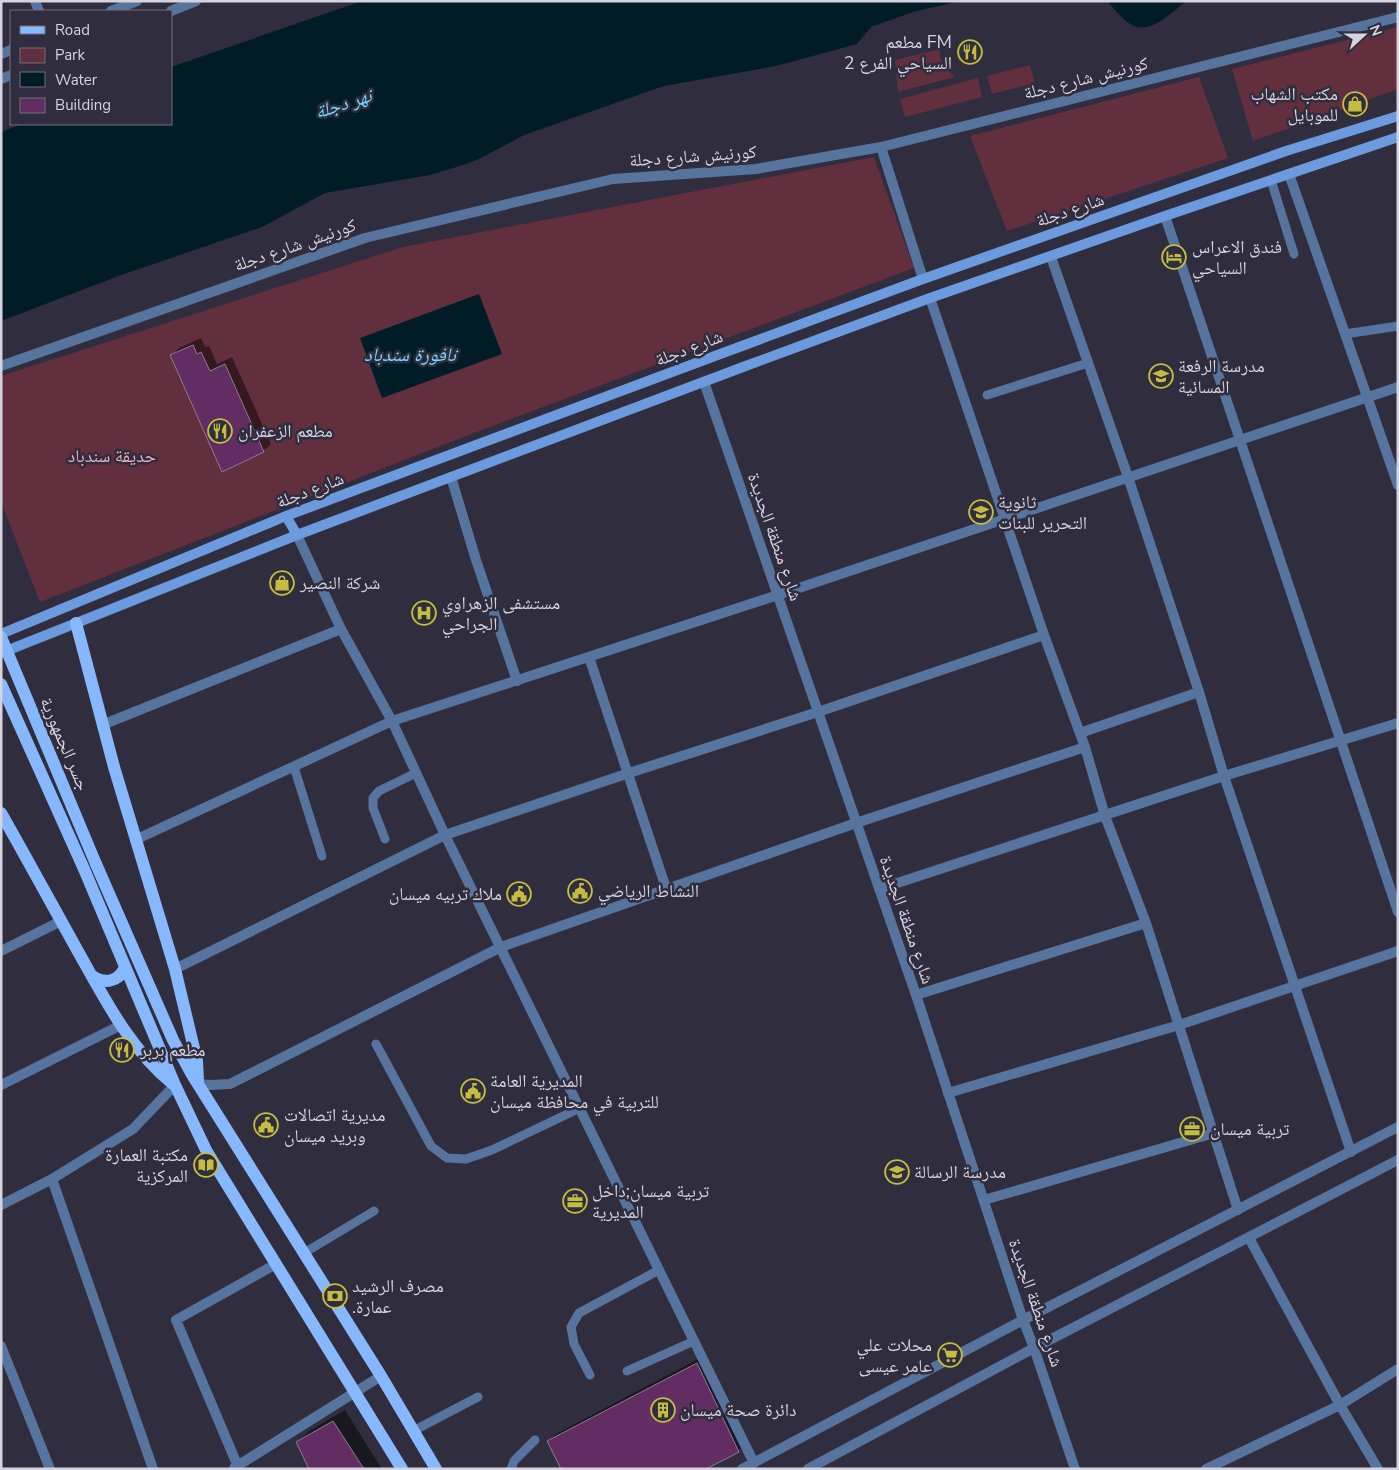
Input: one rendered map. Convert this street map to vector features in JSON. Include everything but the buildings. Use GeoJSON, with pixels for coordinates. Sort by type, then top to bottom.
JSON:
{"type":"FeatureCollection","features":[{"type":"Feature","properties":{"kind":"main road","name":"شارع دجلة"},"geometry":{"type":"LineString","coordinates":[[1,636],[286,516],[923,279],[1286,151],[1398,116]]}},
{"type":"Feature","properties":{"kind":"main road","name":"شارع دجلة"},"geometry":{"type":"LineString","coordinates":[[1,653],[297,534],[930,298],[1398,137]]}},
{"type":"Feature","properties":{"kind":"main road"},"geometry":{"type":"LineString","coordinates":[[286,516],[297,534]]}},
{"type":"Feature","properties":{"kind":"main road"},"geometry":{"type":"LineString","coordinates":[[76,623],[102,725],[175,969],[196,1060],[198,1084]]}},
{"type":"Feature","properties":{"kind":"main road","name":"جسر الجمهورية"},"geometry":{"type":"LineString","coordinates":[[1,636],[96,864],[173,1040],[198,1084],[381,1376],[436,1469]]}},
{"type":"Feature","properties":{"kind":"main road","name":"جسر الجمهورية"},"geometry":{"type":"LineString","coordinates":[[1,684],[84,869],[175,1085],[207,1152],[402,1469]]}},
{"type":"Feature","properties":{"kind":"main road"},"geometry":{"type":"LineString","coordinates":[[1,813],[121,1025],[158,1072],[175,1085]]}},
{"type":"Feature","properties":{"kind":"main road"},"geometry":{"type":"LineString","coordinates":[[91,975],[96,979],[108,981],[119,977],[126,967]]}},
{"type":"Feature","properties":{"kind":"street"},"geometry":{"type":"LineString","coordinates":[[114,10],[138,1]]}},
{"type":"Feature","properties":{"kind":"street"},"geometry":{"type":"LineString","coordinates":[[172,11],[196,1]]}},
{"type":"Feature","properties":{"kind":"street","name":"كورنيش شارع دجلة"},"geometry":{"type":"LineString","coordinates":[[1,366],[365,238],[613,179],[756,169],[881,147],[1398,17]]}},
{"type":"Feature","properties":{"kind":"street"},"geometry":{"type":"LineString","coordinates":[[881,147],[923,279]]}},
{"type":"Feature","properties":{"kind":"street"},"geometry":{"type":"LineString","coordinates":[[1289,174],[1398,485]]}},
{"type":"Feature","properties":{"kind":"street"},"geometry":{"type":"LineString","coordinates":[[1165,216],[1398,912]]}},
{"type":"Feature","properties":{"kind":"street"},"geometry":{"type":"LineString","coordinates":[[1051,257],[1128,477],[1199,692],[1224,776],[1351,1152]]}},
{"type":"Feature","properties":{"kind":"street"},"geometry":{"type":"LineString","coordinates":[[930,298],[1044,635],[1085,747],[1105,816],[1146,923],[1238,1210]]}},
{"type":"Feature","properties":{"kind":"street","name":"شارع منطقة الجديدة"},"geometry":{"type":"LineString","coordinates":[[704,382],[916,995],[1023,1320],[1075,1469]]}},
{"type":"Feature","properties":{"kind":"street"},"geometry":{"type":"LineString","coordinates":[[137,839],[392,721],[778,595],[1398,387]]}},
{"type":"Feature","properties":{"kind":"street"},"geometry":{"type":"LineString","coordinates":[[451,476],[476,560],[517,681]]}},
{"type":"Feature","properties":{"kind":"street"},"geometry":{"type":"LineString","coordinates":[[297,534],[341,628],[392,721],[445,835],[754,1463]]}},
{"type":"Feature","properties":{"kind":"street"},"geometry":{"type":"LineString","coordinates":[[102,725],[341,628]]}},
{"type":"Feature","properties":{"kind":"street"},"geometry":{"type":"LineString","coordinates":[[175,969],[445,835],[1044,635]]}},
{"type":"Feature","properties":{"kind":"street"},"geometry":{"type":"LineString","coordinates":[[589,657],[666,888]]}},
{"type":"Feature","properties":{"kind":"street"},"geometry":{"type":"LineString","coordinates":[[1080,733],[1199,692]]}},
{"type":"Feature","properties":{"kind":"street"},"geometry":{"type":"LineString","coordinates":[[879,889],[1224,776],[1398,723]]}},
{"type":"Feature","properties":{"kind":"street"},"geometry":{"type":"LineString","coordinates":[[198,1084],[230,1084],[501,947],[666,888],[1085,747]]}},
{"type":"Feature","properties":{"kind":"street"},"geometry":{"type":"LineString","coordinates":[[1,952],[61,921]]}},
{"type":"Feature","properties":{"kind":"street"},"geometry":{"type":"LineString","coordinates":[[916,995],[1146,923]]}},
{"type":"Feature","properties":{"kind":"street"},"geometry":{"type":"LineString","coordinates":[[948,1093],[1179,1025],[1398,950]]}},
{"type":"Feature","properties":{"kind":"street"},"geometry":{"type":"LineString","coordinates":[[1,1085],[121,1025]]}},
{"type":"Feature","properties":{"kind":"street"},"geometry":{"type":"LineString","coordinates":[[1,1205],[52,1179],[133,1129],[175,1085]]}},
{"type":"Feature","properties":{"kind":"street"},"geometry":{"type":"LineString","coordinates":[[742,1469],[1023,1320],[1398,1127]]}},
{"type":"Feature","properties":{"kind":"street"},"geometry":{"type":"LineString","coordinates":[[984,1200],[1214,1133]]}},
{"type":"Feature","properties":{"kind":"street"},"geometry":{"type":"LineString","coordinates":[[808,1469],[1034,1348],[1398,1160]]}},
{"type":"Feature","properties":{"kind":"street"},"geometry":{"type":"LineString","coordinates":[[52,1179],[153,1469]]}},
{"type":"Feature","properties":{"kind":"street"},"geometry":{"type":"LineString","coordinates":[[1249,1238],[1340,1405],[1378,1469]]}},
{"type":"Feature","properties":{"kind":"street"},"geometry":{"type":"LineString","coordinates":[[276,1264],[176,1320],[236,1468],[381,1376]]}},
{"type":"Feature","properties":{"kind":"street"},"geometry":{"type":"LineString","coordinates":[[1,1346],[50,1469]]}},
{"type":"Feature","properties":{"kind":"street"},"geometry":{"type":"LineString","coordinates":[[1206,1469],[1340,1405],[1398,1368]]}},
{"type":"Feature","properties":{"kind":"lane"},"geometry":{"type":"LineString","coordinates":[[1272,180],[1294,254]]}},
{"type":"Feature","properties":{"kind":"lane"},"geometry":{"type":"LineString","coordinates":[[1345,334],[1398,326]]}},
{"type":"Feature","properties":{"kind":"lane"},"geometry":{"type":"LineString","coordinates":[[987,395],[1088,363]]}},
{"type":"Feature","properties":{"kind":"lane"},"geometry":{"type":"LineString","coordinates":[[294,766],[322,856]]}},
{"type":"Feature","properties":{"kind":"lane"},"geometry":{"type":"LineString","coordinates":[[386,839],[373,808],[373,798],[379,791],[416,773]]}},
{"type":"Feature","properties":{"kind":"lane"},"geometry":{"type":"LineString","coordinates":[[376,1044],[431,1146],[447,1158],[466,1159],[492,1150],[580,1108]]}},
{"type":"Feature","properties":{"kind":"lane"},"geometry":{"type":"LineString","coordinates":[[304,1253],[374,1211]]}},
{"type":"Feature","properties":{"kind":"lane"},"geometry":{"type":"LineString","coordinates":[[590,1375],[574,1344],[571,1327],[579,1313],[659,1270]]}},
{"type":"Feature","properties":{"kind":"lane"},"geometry":{"type":"LineString","coordinates":[[627,1371],[694,1341]]}},
{"type":"Feature","properties":{"kind":"lane"},"geometry":{"type":"LineString","coordinates":[[413,1431],[478,1397]]}},
{"type":"Feature","properties":{"kind":"lane"},"geometry":{"type":"LineString","coordinates":[[512,1469],[514,1462],[535,1440]]}},
{"type":"Feature","properties":{"kind":"green space"},"geometry":{"type":"Polygon","coordinates":[[[1398,27],[1398,89],[1253,141],[1232,69],[1398,27]]]}},
{"type":"Feature","properties":{"kind":"green space"},"geometry":{"type":"Polygon","coordinates":[[[940,49],[944,65],[955,77],[898,92],[895,60],[940,49]]]}},
{"type":"Feature","properties":{"kind":"green space"},"geometry":{"type":"Polygon","coordinates":[[[1030,65],[1035,83],[992,94],[987,76],[1030,65]]]}},
{"type":"Feature","properties":{"kind":"green space"},"geometry":{"type":"Polygon","coordinates":[[[1199,77],[1228,158],[1007,231],[970,136],[1199,77]]]}},
{"type":"Feature","properties":{"kind":"green space"},"geometry":{"type":"Polygon","coordinates":[[[978,78],[982,97],[905,117],[900,99],[978,78]]]}},
{"type":"Feature","properties":{"kind":"green space","name":"حديقة سندباد"},"geometry":{"type":"Polygon","coordinates":[[[874,157],[914,268],[453,441],[40,602],[1,502],[1,376],[403,247],[874,157]]]}},
{"type":"Feature","properties":{"kind":"water","name":"نهر دجلة"},"geometry":{"type":"Polygon","coordinates":[[[362,1],[960,1],[913,12],[871,27],[857,44],[776,66],[664,86],[524,135],[479,159],[460,166],[430,175],[325,193],[262,227],[124,274],[1,321],[1,132],[19,125],[172,125],[172,67],[362,1]]]}},
{"type":"Feature","properties":{"kind":"water"},"geometry":{"type":"Polygon","coordinates":[[[1107,1],[1186,1],[1160,22],[1145,27],[1138,27],[1130,24],[1107,1]]]}},
{"type":"Feature","properties":{"kind":"water","name":"نافورة سندباد"},"geometry":{"type":"Polygon","coordinates":[[[479,294],[502,354],[382,398],[360,338],[479,294]]]}},
{"type":"Feature","properties":{"kind":"place","name":"مطعم FM السياحي الفرع 2"},"geometry":{"type":"Point","coordinates":[970,52]}},
{"type":"Feature","properties":{"kind":"place","name":"مكتب الشهاب للموبايل"},"geometry":{"type":"Point","coordinates":[1355,104]}},
{"type":"Feature","properties":{"kind":"place","name":"فندق الاعراس السياحي"},"geometry":{"type":"Point","coordinates":[1174,257]}},
{"type":"Feature","properties":{"kind":"place","name":"مدرسة الرفعة المسائية"},"geometry":{"type":"Point","coordinates":[1161,376]}},
{"type":"Feature","properties":{"kind":"place","name":"مطعم الزعفران"},"geometry":{"type":"Point","coordinates":[220,431]}},
{"type":"Feature","properties":{"kind":"place","name":"ثانوية التحرير للبنات"},"geometry":{"type":"Point","coordinates":[981,512]}},
{"type":"Feature","properties":{"kind":"place","name":"شركة النصير"},"geometry":{"type":"Point","coordinates":[282,583]}},
{"type":"Feature","properties":{"kind":"place","name":"مستشفى الزهراوي الجراحي"},"geometry":{"type":"Point","coordinates":[424,613]}},
{"type":"Feature","properties":{"kind":"place","name":"النشاط الرياضي"},"geometry":{"type":"Point","coordinates":[580,891]}},
{"type":"Feature","properties":{"kind":"place","name":"ملاك تربيه ميسان"},"geometry":{"type":"Point","coordinates":[519,894]}},
{"type":"Feature","properties":{"kind":"place","name":"مطعم بربر"},"geometry":{"type":"Point","coordinates":[122,1050]}},
{"type":"Feature","properties":{"kind":"place","name":"المديرية العامة للتربية في محافظة ميسان"},"geometry":{"type":"Point","coordinates":[473,1091]}},
{"type":"Feature","properties":{"kind":"place","name":"مديرية اتصالات وبريد ميسان"},"geometry":{"type":"Point","coordinates":[266,1125]}},
{"type":"Feature","properties":{"kind":"place","name":"تربية ميسان"},"geometry":{"type":"Point","coordinates":[1192,1129]}},
{"type":"Feature","properties":{"kind":"place","name":"مكتبة العمارة المركزية"},"geometry":{"type":"Point","coordinates":[206,1165]}},
{"type":"Feature","properties":{"kind":"place","name":"مدرسة الرسالة"},"geometry":{"type":"Point","coordinates":[897,1172]}},
{"type":"Feature","properties":{"kind":"place","name":"تربية ميسان;داخل المديرية"},"geometry":{"type":"Point","coordinates":[575,1201]}},
{"type":"Feature","properties":{"kind":"place","name":"مصرف الرشيد .عمارة"},"geometry":{"type":"Point","coordinates":[335,1296]}},
{"type":"Feature","properties":{"kind":"place","name":"محلات علي عامر عيسى"},"geometry":{"type":"Point","coordinates":[950,1355]}},
{"type":"Feature","properties":{"kind":"place","name":"دائرة صحة ميسان"},"geometry":{"type":"Point","coordinates":[663,1410]}}]}
